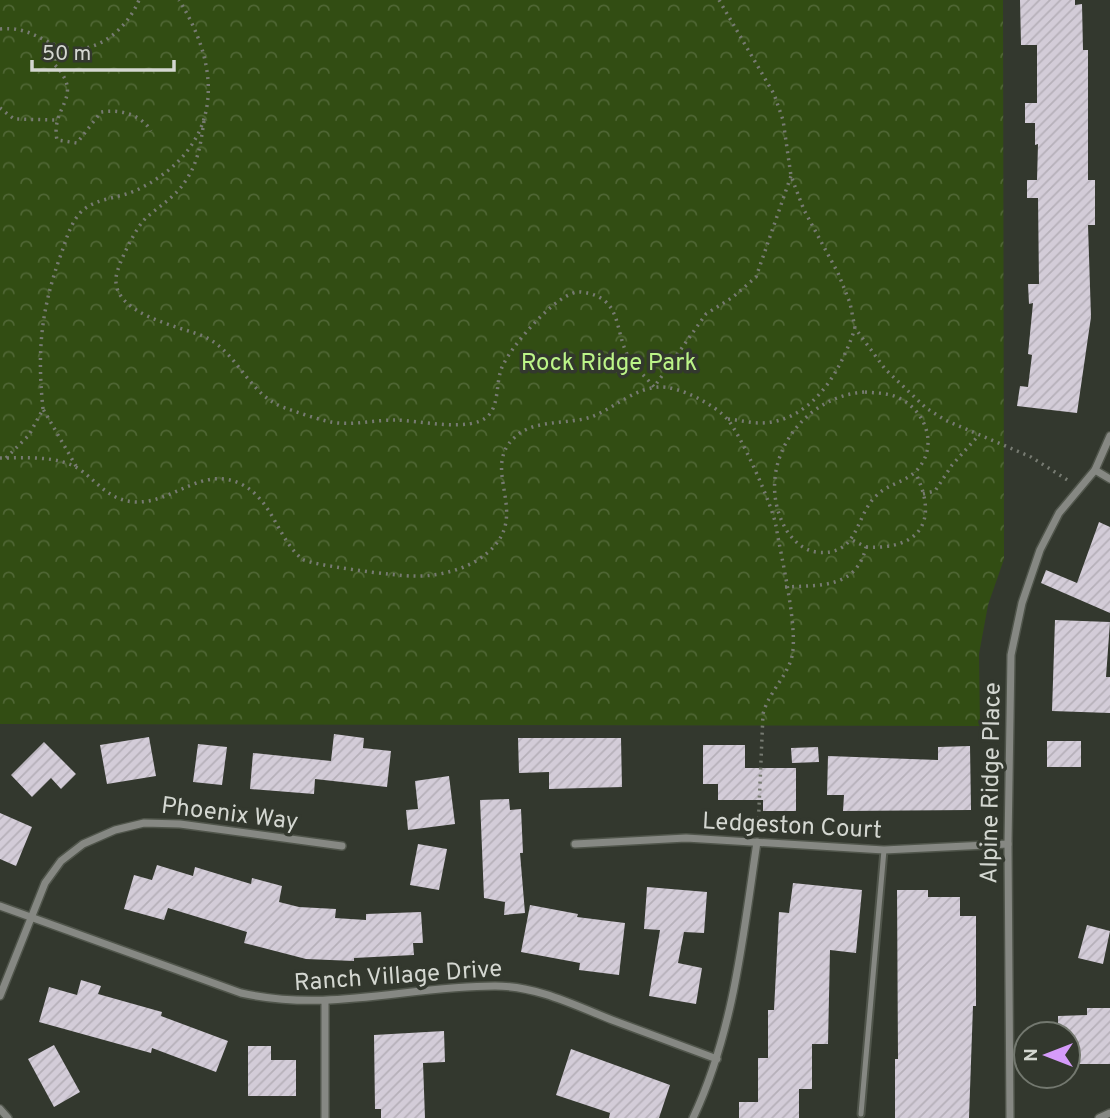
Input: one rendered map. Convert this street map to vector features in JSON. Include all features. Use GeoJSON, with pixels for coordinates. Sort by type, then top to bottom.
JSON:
{"type":"FeatureCollection","features":[{"type":"Feature","properties":{"kind":"street","name":"Alpine Ridge Place"},"geometry":{"type":"LineString","coordinates":[[1010,1118],[1008,844],[1011,655],[1022,603],[1040,550],[1059,513],[1095,470],[1110,436]]}},
{"type":"Feature","properties":{"kind":"street"},"geometry":{"type":"LineString","coordinates":[[1095,470],[1110,479]]}},
{"type":"Feature","properties":{"kind":"street","name":"Phoenix Way"},"geometry":{"type":"LineString","coordinates":[[0,996],[29,916],[45,883],[61,861],[83,844],[115,830],[144,823],[180,824],[342,846]]}},
{"type":"Feature","properties":{"kind":"street","name":"Ledgeston Court"},"geometry":{"type":"LineString","coordinates":[[575,845],[686,838],[884,850],[1008,844]]}},
{"type":"Feature","properties":{"kind":"street"},"geometry":{"type":"LineString","coordinates":[[693,1118],[717,1059],[729,1020],[757,842]]}},
{"type":"Feature","properties":{"kind":"street","name":"Ranch Village Drive"},"geometry":{"type":"LineString","coordinates":[[0,906],[241,993],[279,1002],[326,1002],[461,988],[526,988],[555,996],[717,1059]]}},
{"type":"Feature","properties":{"kind":"street"},"geometry":{"type":"LineString","coordinates":[[326,1002],[326,1118]]}},
{"type":"Feature","properties":{"kind":"street"},"geometry":{"type":"LineString","coordinates":[[0,1109],[8,1118]]}},
{"type":"Feature","properties":{"kind":"street"},"geometry":{"type":"LineString","coordinates":[[1099,1118],[1110,1113]]}},
{"type":"Feature","properties":{"kind":"lane"},"geometry":{"type":"LineString","coordinates":[[860,1114],[884,850]]}},
{"type":"Feature","properties":{"kind":"path"},"geometry":{"type":"LineString","coordinates":[[0,29],[28,30],[58,45],[85,48],[101,43],[127,23],[139,0]]}},
{"type":"Feature","properties":{"kind":"path"},"geometry":{"type":"LineString","coordinates":[[179,0],[196,27],[208,60],[211,89],[199,154],[188,177],[173,197],[144,219],[116,279],[124,300],[139,312],[205,337],[222,349],[265,399],[334,422],[395,420],[454,425],[479,422],[489,415],[501,369],[513,349],[553,303],[566,294],[579,291],[610,305],[618,317],[628,357],[654,387]]}},
{"type":"Feature","properties":{"kind":"path"},"geometry":{"type":"LineString","coordinates":[[719,0],[774,94],[783,120],[791,176],[804,211],[842,283],[855,328],[884,369],[926,408],[1031,457],[1080,488]]}},
{"type":"Feature","properties":{"kind":"path"},"geometry":{"type":"LineString","coordinates":[[58,45],[54,64],[66,79],[69,92],[57,120],[57,140],[77,143],[101,112],[113,110],[134,116],[151,131]]}},
{"type":"Feature","properties":{"kind":"path"},"geometry":{"type":"LineString","coordinates":[[0,108],[14,119],[57,120]]}},
{"type":"Feature","properties":{"kind":"path"},"geometry":{"type":"LineString","coordinates":[[204,121],[187,149],[168,169],[131,193],[94,203],[82,211],[71,225],[49,289],[41,327],[38,362],[43,409],[77,468],[104,492],[119,499],[136,502],[152,500],[198,481],[230,479],[258,497],[275,518],[291,547],[302,560],[312,564],[390,575],[438,575],[469,564],[488,553],[499,541],[507,510],[501,459],[511,440],[523,430],[570,423],[594,416],[654,387],[670,387],[686,392],[728,419],[760,423],[780,421],[807,407],[831,381],[848,350],[855,328]]}},
{"type":"Feature","properties":{"kind":"path"},"geometry":{"type":"LineString","coordinates":[[654,387],[706,314],[733,297],[756,277],[791,176]]}},
{"type":"Feature","properties":{"kind":"path"},"geometry":{"type":"LineString","coordinates":[[865,393],[892,396],[915,409],[926,424],[926,456],[915,472],[876,496],[852,540],[831,551],[809,550],[793,539],[781,518],[775,483],[780,453],[794,428],[812,411],[833,399],[865,393]]}},
{"type":"Feature","properties":{"kind":"path"},"geometry":{"type":"LineString","coordinates":[[807,407],[812,411]]}},
{"type":"Feature","properties":{"kind":"path"},"geometry":{"type":"LineString","coordinates":[[915,409],[926,408]]}},
{"type":"Feature","properties":{"kind":"path"},"geometry":{"type":"LineString","coordinates":[[3,458],[29,435],[43,409]]}},
{"type":"Feature","properties":{"kind":"path"},"geometry":{"type":"LineString","coordinates":[[728,419],[775,521],[794,638],[792,658],[766,702],[763,714],[757,842]]}},
{"type":"Feature","properties":{"kind":"path"},"geometry":{"type":"LineString","coordinates":[[923,494],[935,491],[952,465],[979,435]]}},
{"type":"Feature","properties":{"kind":"path"},"geometry":{"type":"LineString","coordinates":[[3,458],[52,461],[77,468]]}},
{"type":"Feature","properties":{"kind":"path"},"geometry":{"type":"LineString","coordinates":[[852,540],[866,547],[904,545],[918,533],[925,520],[923,494],[915,472]]}},
{"type":"Feature","properties":{"kind":"path"},"geometry":{"type":"LineString","coordinates":[[775,521],[781,518]]}},
{"type":"Feature","properties":{"kind":"path"},"geometry":{"type":"LineString","coordinates":[[785,586],[828,586],[844,580],[863,559],[866,547]]}},
{"type":"Feature","properties":{"kind":"green space","name":"Rock Ridge Park"},"geometry":{"type":"Polygon","coordinates":[[[0,0],[1003,0],[1004,559],[988,605],[979,654],[980,726],[0,724],[0,0]]]}},
{"type":"Feature","properties":{"kind":"building"},"geometry":{"type":"Polygon","coordinates":[[[1020,0],[1075,0],[1075,5],[1082,4],[1083,50],[1088,50],[1088,180],[1095,180],[1095,225],[1088,225],[1091,317],[1077,413],[1017,406],[1020,386],[1028,387],[1032,355],[1028,354],[1033,303],[1029,304],[1028,284],[1039,284],[1038,198],[1027,198],[1027,180],[1037,180],[1038,144],[1035,145],[1035,123],[1025,123],[1025,103],[1037,103],[1037,45],[1021,45],[1020,0]]]}},
{"type":"Feature","properties":{"kind":"building"},"geometry":{"type":"Polygon","coordinates":[[[1099,522],[1110,527],[1110,613],[1041,583],[1046,570],[1077,583],[1099,522]]]}},
{"type":"Feature","properties":{"kind":"building"},"geometry":{"type":"Polygon","coordinates":[[[1055,620],[1110,622],[1106,677],[1110,677],[1110,713],[1052,711],[1055,620]]]}},
{"type":"Feature","properties":{"kind":"building"},"geometry":{"type":"Polygon","coordinates":[[[334,734],[364,738],[363,748],[391,751],[387,787],[315,779],[314,794],[250,789],[253,753],[331,761],[334,734]]]}},
{"type":"Feature","properties":{"kind":"building"},"geometry":{"type":"Polygon","coordinates":[[[149,737],[156,776],[107,784],[100,745],[149,737]]]}},
{"type":"Feature","properties":{"kind":"building"},"geometry":{"type":"Polygon","coordinates":[[[518,738],[621,738],[622,787],[549,789],[549,772],[519,773],[518,738]]]}},
{"type":"Feature","properties":{"kind":"building"},"geometry":{"type":"Polygon","coordinates":[[[1047,741],[1081,741],[1081,767],[1047,767],[1047,741]]]}},
{"type":"Feature","properties":{"kind":"building"},"geometry":{"type":"Polygon","coordinates":[[[44,742],[76,774],[61,789],[51,778],[32,797],[11,775],[44,742]]]}},
{"type":"Feature","properties":{"kind":"building"},"geometry":{"type":"Polygon","coordinates":[[[198,744],[227,747],[222,785],[193,782],[198,744]]]}},
{"type":"Feature","properties":{"kind":"building"},"geometry":{"type":"Polygon","coordinates":[[[703,745],[745,745],[745,768],[796,768],[796,811],[763,811],[763,800],[718,800],[718,784],[703,784],[703,745]]]}},
{"type":"Feature","properties":{"kind":"building"},"geometry":{"type":"Polygon","coordinates":[[[970,746],[971,810],[843,811],[844,795],[827,795],[828,756],[938,760],[938,747],[970,746]]]}},
{"type":"Feature","properties":{"kind":"building"},"geometry":{"type":"Polygon","coordinates":[[[818,747],[819,762],[792,763],[791,748],[818,747]]]}},
{"type":"Feature","properties":{"kind":"building"},"geometry":{"type":"Polygon","coordinates":[[[449,776],[455,824],[408,830],[406,810],[418,809],[415,781],[449,776]]]}},
{"type":"Feature","properties":{"kind":"building"},"geometry":{"type":"Polygon","coordinates":[[[509,799],[510,810],[521,809],[523,853],[520,853],[525,913],[504,915],[505,902],[484,898],[480,800],[509,799]]]}},
{"type":"Feature","properties":{"kind":"building"},"geometry":{"type":"Polygon","coordinates":[[[0,813],[32,827],[16,866],[0,859],[0,813]]]}},
{"type":"Feature","properties":{"kind":"building"},"geometry":{"type":"Polygon","coordinates":[[[418,844],[447,849],[439,890],[410,885],[418,844]]]}},
{"type":"Feature","properties":{"kind":"building"},"geometry":{"type":"Polygon","coordinates":[[[157,865],[193,876],[195,867],[251,884],[252,878],[282,886],[279,902],[299,907],[336,909],[335,918],[366,920],[366,914],[421,912],[423,943],[413,943],[414,955],[354,958],[354,961],[306,959],[244,943],[247,932],[168,908],[164,920],[124,909],[134,875],[152,880],[157,865]]]}},
{"type":"Feature","properties":{"kind":"building"},"geometry":{"type":"Polygon","coordinates":[[[793,883],[862,890],[856,953],[830,950],[828,1044],[812,1044],[812,1089],[799,1089],[799,1118],[739,1118],[739,1102],[758,1102],[758,1058],[768,1058],[768,1010],[774,1010],[779,912],[789,913],[793,883]]]}},
{"type":"Feature","properties":{"kind":"building"},"geometry":{"type":"Polygon","coordinates":[[[647,887],[707,892],[704,933],[684,932],[678,963],[702,968],[696,1004],[649,996],[660,930],[644,929],[647,887]]]}},
{"type":"Feature","properties":{"kind":"building"},"geometry":{"type":"Polygon","coordinates":[[[897,890],[928,890],[928,897],[960,897],[960,916],[976,916],[976,1006],[973,1006],[969,1118],[895,1118],[895,1059],[898,1059],[897,890]]]}},
{"type":"Feature","properties":{"kind":"building"},"geometry":{"type":"Polygon","coordinates":[[[530,905],[578,914],[577,917],[625,923],[619,975],[579,970],[580,963],[521,952],[530,905]]]}},
{"type":"Feature","properties":{"kind":"building"},"geometry":{"type":"Polygon","coordinates":[[[1087,925],[1110,931],[1103,964],[1078,958],[1087,925]]]}},
{"type":"Feature","properties":{"kind":"building"},"geometry":{"type":"Polygon","coordinates":[[[81,980],[101,986],[98,994],[162,1012],[161,1016],[228,1041],[216,1072],[152,1048],[151,1053],[39,1022],[49,987],[77,995],[81,980]]]}},
{"type":"Feature","properties":{"kind":"building"},"geometry":{"type":"Polygon","coordinates":[[[1087,1008],[1110,1008],[1110,1064],[1082,1064],[1082,1020],[1058,1020],[1058,1016],[1087,1015],[1087,1008]]]}},
{"type":"Feature","properties":{"kind":"building"},"geometry":{"type":"Polygon","coordinates":[[[444,1031],[445,1062],[423,1063],[425,1118],[381,1118],[381,1109],[375,1109],[374,1035],[444,1031]]]}},
{"type":"Feature","properties":{"kind":"building"},"geometry":{"type":"Polygon","coordinates":[[[54,1045],[80,1092],[54,1107],[28,1059],[54,1045]]]}},
{"type":"Feature","properties":{"kind":"building"},"geometry":{"type":"Polygon","coordinates":[[[248,1046],[271,1046],[271,1060],[296,1060],[296,1096],[248,1096],[248,1046]]]}},
{"type":"Feature","properties":{"kind":"building"},"geometry":{"type":"Polygon","coordinates":[[[571,1049],[670,1085],[659,1118],[609,1118],[610,1113],[556,1095],[571,1049]]]}}]}
